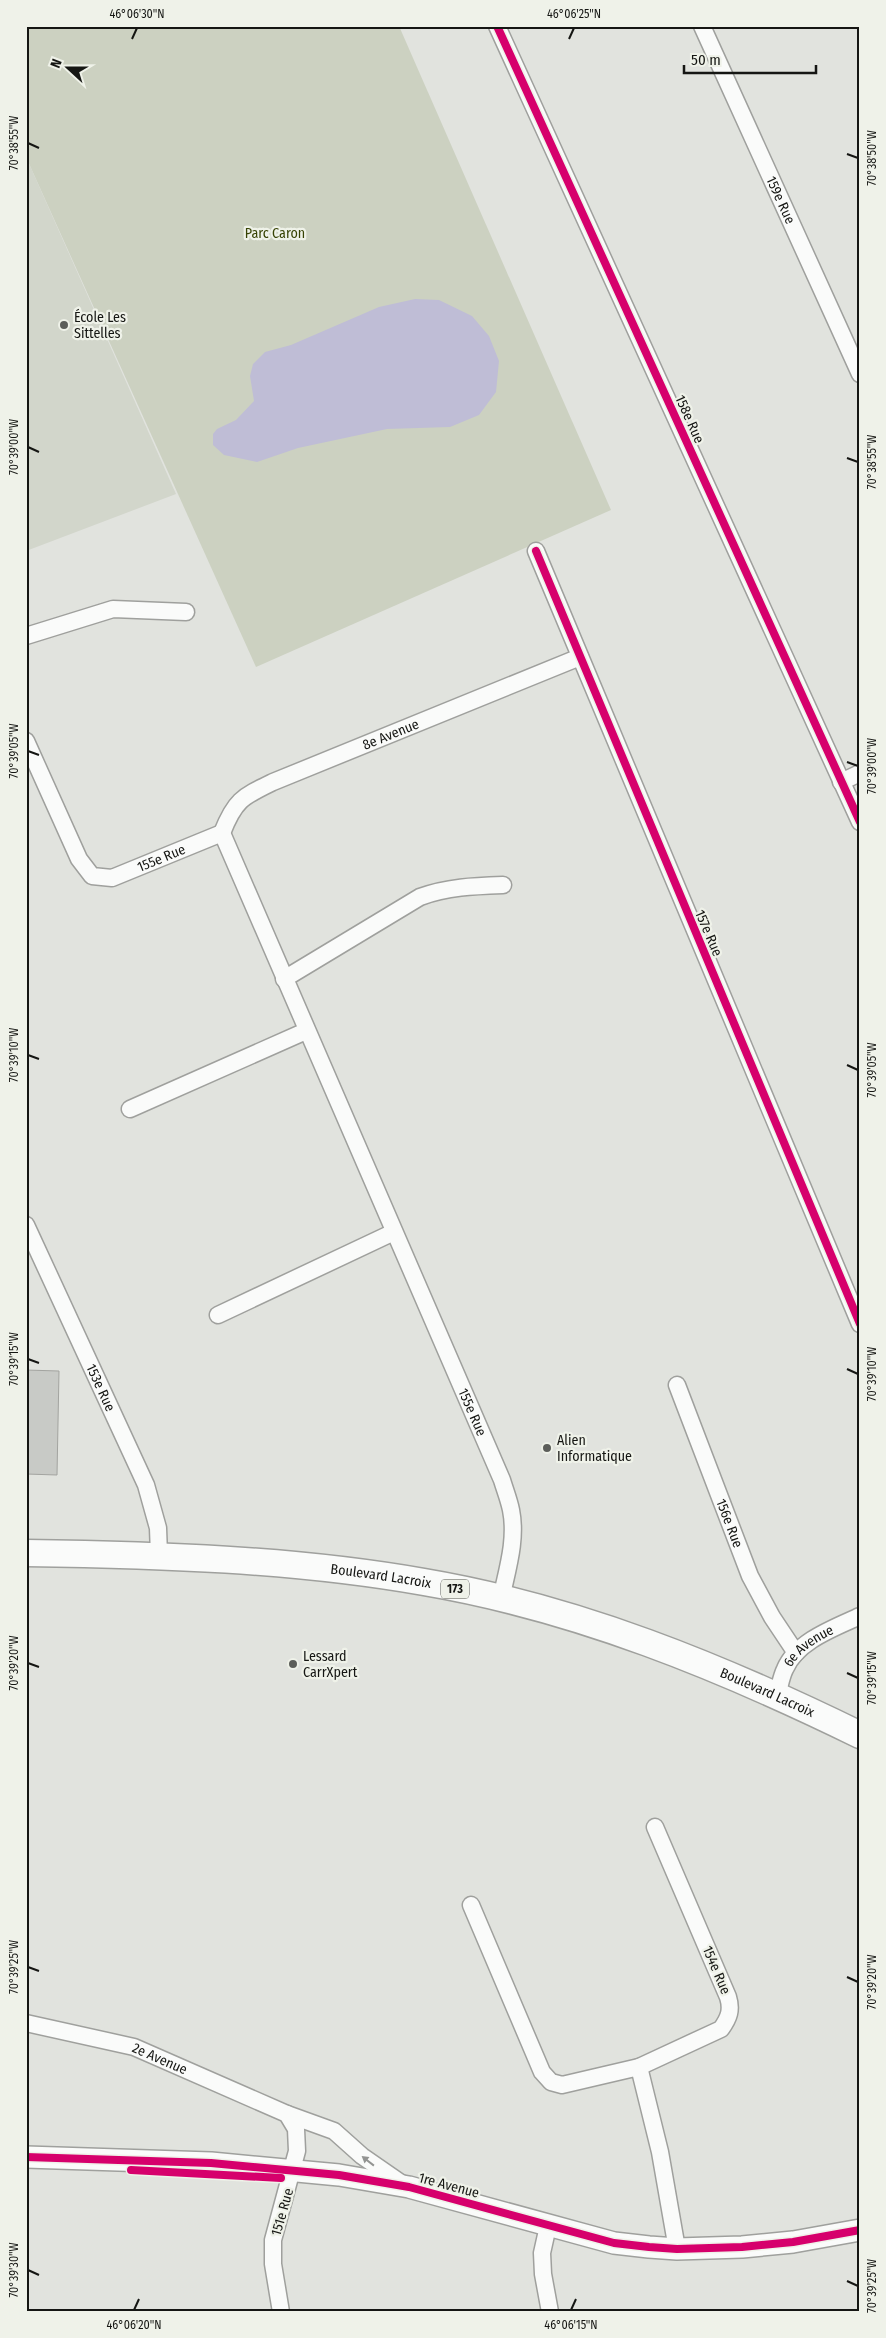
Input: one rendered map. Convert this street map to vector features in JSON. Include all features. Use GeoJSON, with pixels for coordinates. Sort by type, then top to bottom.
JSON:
{"type":"FeatureCollection","features":[{"type":"Feature","properties":{"kind":"main road","name":"Boulevard Lacroix"},"geometry":{"type":"LineString","coordinates":[[26,1552],[159,1555],[346,1571],[424,1582],[501,1599],[630,1636],[777,1695],[860,1735]]}},
{"type":"Feature","properties":{"kind":"street","name":"158e Rue"},"geometry":{"type":"LineString","coordinates":[[497,26],[860,822]]}},
{"type":"Feature","properties":{"kind":"street","name":"159e Rue"},"geometry":{"type":"LineString","coordinates":[[702,26],[860,374]]}},
{"type":"Feature","properties":{"kind":"street","name":"157e Rue"},"geometry":{"type":"LineString","coordinates":[[536,551],[860,1324]]}},
{"type":"Feature","properties":{"kind":"street"},"geometry":{"type":"LineString","coordinates":[[26,636],[113,609],[186,612]]}},
{"type":"Feature","properties":{"kind":"street","name":"8e Avenue"},"geometry":{"type":"LineString","coordinates":[[222,833],[235,804],[246,795],[273,782],[580,657]]}},
{"type":"Feature","properties":{"kind":"street","name":"155e Rue"},"geometry":{"type":"LineString","coordinates":[[26,741],[79,859],[92,876],[112,878],[222,833],[306,1031],[502,1480],[511,1510],[512,1544],[501,1599]]}},
{"type":"Feature","properties":{"kind":"street"},"geometry":{"type":"LineString","coordinates":[[841,782],[860,773]]}},
{"type":"Feature","properties":{"kind":"street"},"geometry":{"type":"LineString","coordinates":[[284,979],[420,897],[437,890],[457,887],[503,885]]}},
{"type":"Feature","properties":{"kind":"street"},"geometry":{"type":"LineString","coordinates":[[130,1109],[306,1031]]}},
{"type":"Feature","properties":{"kind":"street","name":"153e Rue"},"geometry":{"type":"LineString","coordinates":[[26,1225],[146,1485],[158,1528],[159,1555]]}},
{"type":"Feature","properties":{"kind":"street"},"geometry":{"type":"LineString","coordinates":[[218,1315],[394,1232]]}},
{"type":"Feature","properties":{"kind":"street","name":"156e Rue"},"geometry":{"type":"LineString","coordinates":[[676,1385],[750,1576],[772,1617],[796,1654]]}},
{"type":"Feature","properties":{"kind":"street","name":"6e Avenue"},"geometry":{"type":"LineString","coordinates":[[777,1695],[785,1668],[796,1654],[813,1639],[860,1616]]}},
{"type":"Feature","properties":{"kind":"street","name":"154e Rue"},"geometry":{"type":"LineString","coordinates":[[471,1905],[542,2072],[551,2082],[562,2085],[639,2067],[722,2029],[728,2020],[731,2008],[728,1996],[655,1827]]}},
{"type":"Feature","properties":{"kind":"street","name":"2e Avenue"},"geometry":{"type":"LineString","coordinates":[[26,2022],[134,2047],[287,2114],[334,2131],[382,2172],[409,2187]]}},
{"type":"Feature","properties":{"kind":"street"},"geometry":{"type":"LineString","coordinates":[[639,2067],[660,2152],[678,2249]]}},
{"type":"Feature","properties":{"kind":"street"},"geometry":{"type":"LineString","coordinates":[[287,2114],[296,2129],[297,2151],[294,2171]]}},
{"type":"Feature","properties":{"kind":"street","name":"1re Avenue"},"geometry":{"type":"LineString","coordinates":[[26,2157],[211,2163],[339,2175],[409,2187],[614,2243],[678,2249],[742,2247],[793,2242],[860,2230]]}},
{"type":"Feature","properties":{"kind":"street","name":"151e Rue"},"geometry":{"type":"LineString","coordinates":[[281,2312],[273,2264],[273,2240],[294,2171]]}},
{"type":"Feature","properties":{"kind":"street"},"geometry":{"type":"LineString","coordinates":[[548,2226],[542,2253],[543,2274],[550,2312]]}},
{"type":"Feature","properties":{"kind":"shaded area","name":"École Les Sittelles"},"geometry":{"type":"Polygon","coordinates":[[[26,157],[176,494],[26,551],[26,157]]]}},
{"type":"Feature","properties":{"kind":"green space","name":"Parc Caron"},"geometry":{"type":"Polygon","coordinates":[[[26,26],[399,26],[611,510],[256,667],[26,157],[26,26]]]}},
{"type":"Feature","properties":{"kind":"water"},"geometry":{"type":"Polygon","coordinates":[[[415,299],[439,300],[472,316],[489,336],[499,361],[496,392],[479,415],[450,427],[387,429],[298,448],[257,462],[224,455],[213,445],[213,434],[217,429],[236,420],[254,401],[250,376],[253,364],[265,352],[291,345],[379,307],[415,299]]]}},
{"type":"Feature","properties":{"kind":"building"},"geometry":{"type":"Polygon","coordinates":[[[26,1370],[59,1371],[57,1475],[26,1474],[26,1370]]]}},
{"type":"Feature","properties":{"kind":"cycle path"},"geometry":{"type":"LineString","coordinates":[[497,26],[860,822]]}},
{"type":"Feature","properties":{"kind":"cycle path"},"geometry":{"type":"LineString","coordinates":[[536,551],[860,1324]]}},
{"type":"Feature","properties":{"kind":"cycle path"},"geometry":{"type":"LineString","coordinates":[[26,2157],[211,2163],[339,2175],[409,2187],[614,2243],[649,2247],[677,2249],[742,2247],[793,2242],[860,2230]]}},
{"type":"Feature","properties":{"kind":"cycle path"},"geometry":{"type":"LineString","coordinates":[[131,2170],[281,2178]]}},
{"type":"Feature","properties":{"kind":"place","name":"École Les Sittelles"},"geometry":{"type":"Point","coordinates":[64,325]}},
{"type":"Feature","properties":{"kind":"place","name":"Alien Informatique"},"geometry":{"type":"Point","coordinates":[547,1448]}},
{"type":"Feature","properties":{"kind":"place","name":"Lessard CarrXpert"},"geometry":{"type":"Point","coordinates":[293,1664]}}]}
